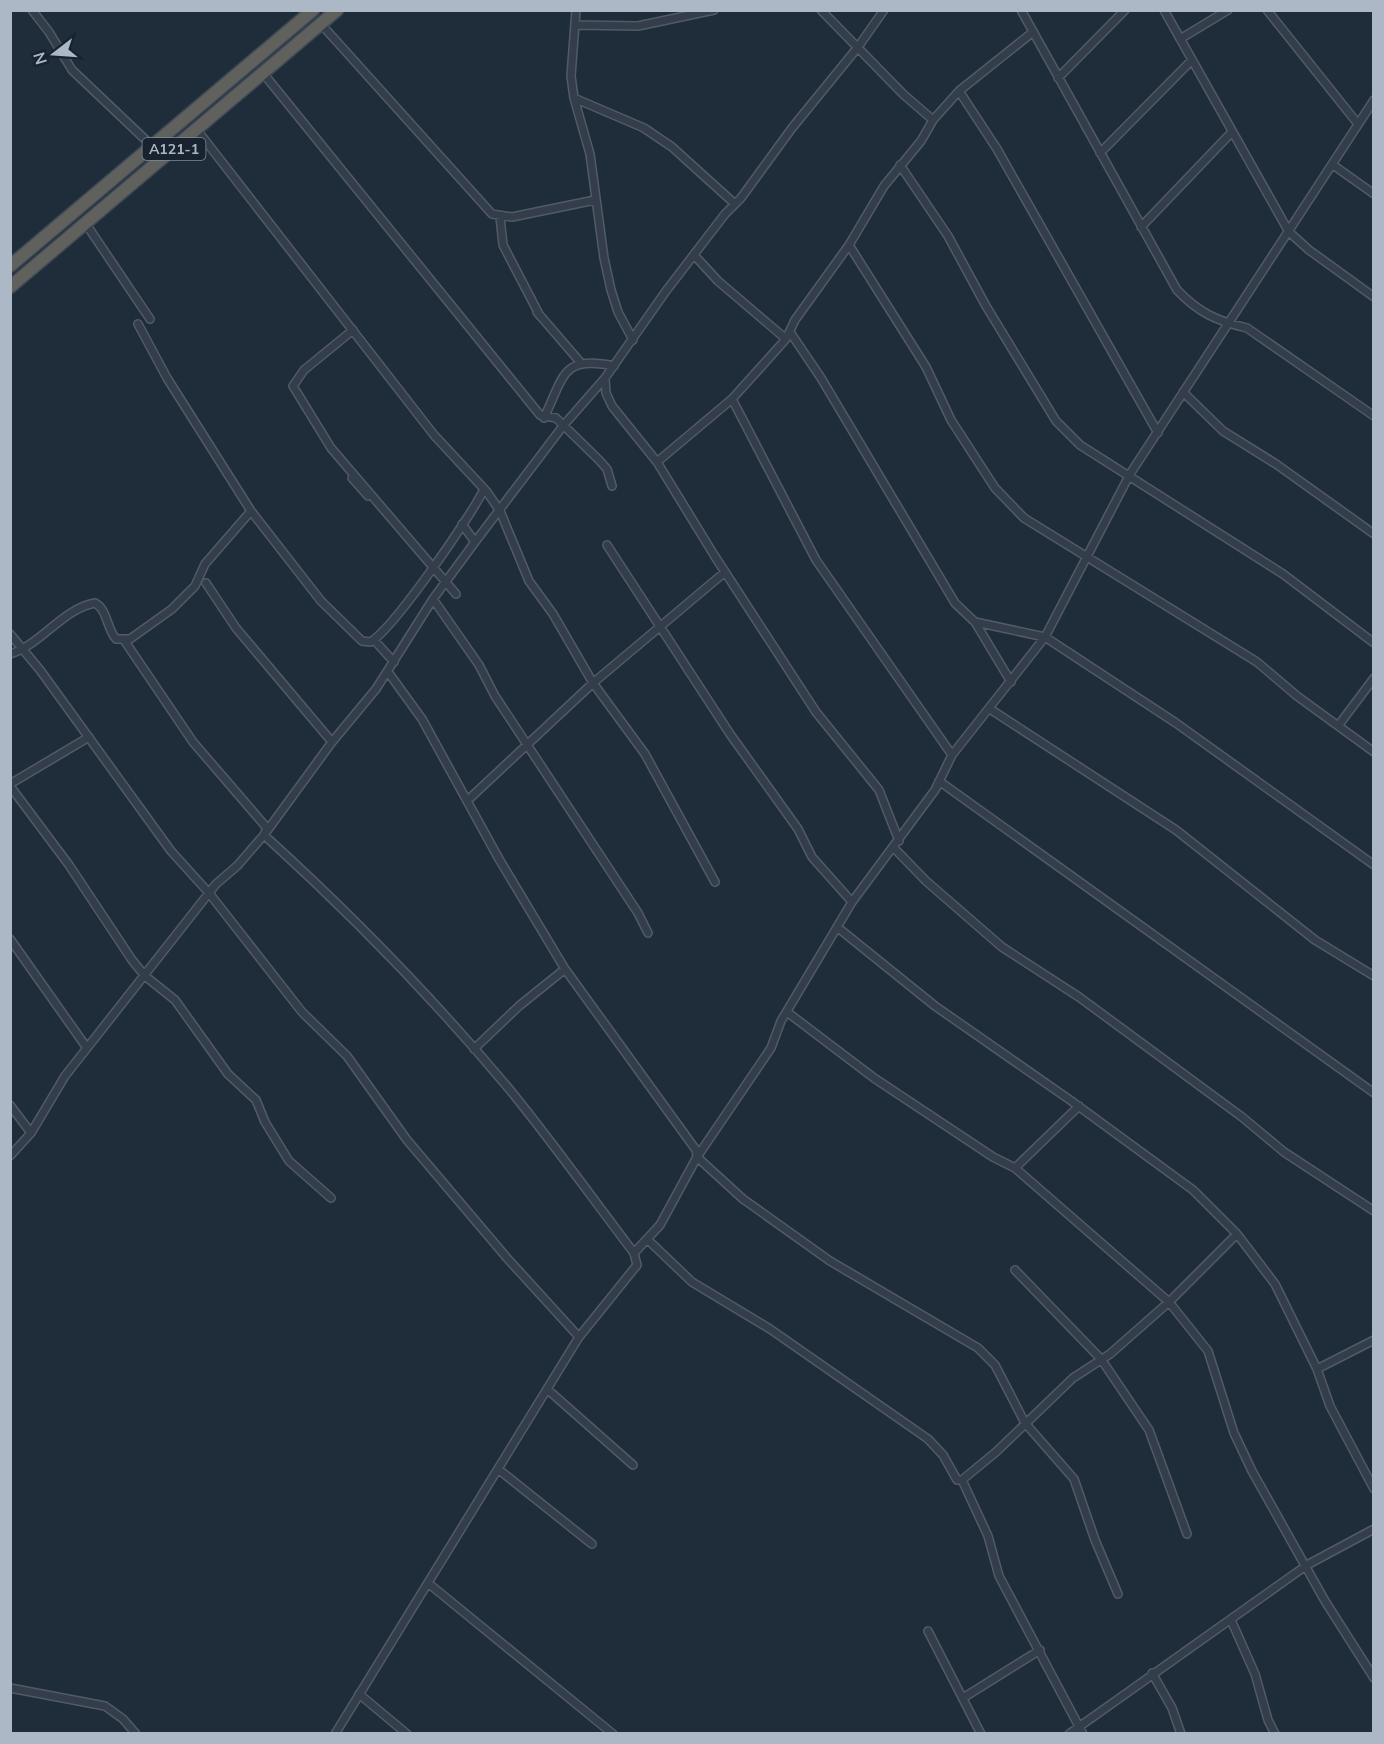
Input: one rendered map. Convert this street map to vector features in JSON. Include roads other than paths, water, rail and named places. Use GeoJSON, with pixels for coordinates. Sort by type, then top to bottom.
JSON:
{"type":"FeatureCollection","features":[{"type":"Feature","properties":{"kind":"highway","name":"A121-1"},"geometry":{"type":"LineString","coordinates":[[10,266],[314,10]]}},
{"type":"Feature","properties":{"kind":"highway","name":"A121-1"},"geometry":{"type":"LineString","coordinates":[[10,286],[337,10]]}},
{"type":"Feature","properties":{"kind":"street"},"geometry":{"type":"LineString","coordinates":[[32,10],[72,69],[151,145]]}},
{"type":"Feature","properties":{"kind":"street"},"geometry":{"type":"LineString","coordinates":[[576,10],[571,76],[574,98],[590,154],[595,200],[611,290],[618,312],[633,340]]}},
{"type":"Feature","properties":{"kind":"street"},"geometry":{"type":"LineString","coordinates":[[575,25],[638,26],[714,10]]}},
{"type":"Feature","properties":{"kind":"street"},"geometry":{"type":"LineString","coordinates":[[821,10],[933,120]]}},
{"type":"Feature","properties":{"kind":"street"},"geometry":{"type":"LineString","coordinates":[[10,1156],[31,1133],[59,1084],[209,893],[264,835],[332,742],[388,672],[433,599],[475,542],[563,426],[605,378],[666,291],[858,47],[884,10]]}},
{"type":"Feature","properties":{"kind":"street"},"geometry":{"type":"LineString","coordinates":[[1021,10],[1177,290],[1195,308],[1226,323],[1248,328],[1374,416]]}},
{"type":"Feature","properties":{"kind":"street"},"geometry":{"type":"LineString","coordinates":[[1058,78],[1125,10]]}},
{"type":"Feature","properties":{"kind":"street"},"geometry":{"type":"LineString","coordinates":[[1164,10],[1191,62],[1289,232],[1309,250],[1374,297]]}},
{"type":"Feature","properties":{"kind":"street"},"geometry":{"type":"LineString","coordinates":[[1180,39],[1228,10]]}},
{"type":"Feature","properties":{"kind":"street"},"geometry":{"type":"LineString","coordinates":[[1267,10],[1358,124]]}},
{"type":"Feature","properties":{"kind":"street"},"geometry":{"type":"LineString","coordinates":[[321,24],[435,149],[485,208],[500,217],[595,200]]}},
{"type":"Feature","properties":{"kind":"street"},"geometry":{"type":"LineString","coordinates":[[657,462],[732,399],[788,335],[795,320],[849,245],[884,186],[933,120],[959,91],[1032,32]]}},
{"type":"Feature","properties":{"kind":"street"},"geometry":{"type":"LineString","coordinates":[[1101,153],[1191,62]]}},
{"type":"Feature","properties":{"kind":"street"},"geometry":{"type":"LineString","coordinates":[[263,74],[462,321],[544,418],[556,418]]}},
{"type":"Feature","properties":{"kind":"street"},"geometry":{"type":"LineString","coordinates":[[959,91],[998,148],[1158,433]]}},
{"type":"Feature","properties":{"kind":"street"},"geometry":{"type":"LineString","coordinates":[[574,98],[653,134],[672,147],[735,204]]}},
{"type":"Feature","properties":{"kind":"street"},"geometry":{"type":"LineString","coordinates":[[634,1253],[660,1225],[697,1157],[771,1048],[787,1012],[852,902],[899,841],[939,781],[952,756],[1045,637],[1130,474],[1226,323],[1289,232],[1374,100]]}},
{"type":"Feature","properties":{"kind":"street"},"geometry":{"type":"LineString","coordinates":[[197,130],[434,435],[484,489],[500,512],[529,581],[553,614],[593,683],[645,754],[715,882]]}},
{"type":"Feature","properties":{"kind":"street"},"geometry":{"type":"LineString","coordinates":[[1141,227],[1231,133]]}},
{"type":"Feature","properties":{"kind":"street"},"geometry":{"type":"LineString","coordinates":[[900,165],[948,236],[986,306],[1056,421],[1080,445],[1130,474],[1283,574],[1374,643]]}},
{"type":"Feature","properties":{"kind":"street"},"geometry":{"type":"LineString","coordinates":[[1333,165],[1374,194]]}},
{"type":"Feature","properties":{"kind":"street"},"geometry":{"type":"LineString","coordinates":[[500,217],[503,245],[540,316]]}},
{"type":"Feature","properties":{"kind":"street"},"geometry":{"type":"LineString","coordinates":[[86,224],[150,319]]}},
{"type":"Feature","properties":{"kind":"street"},"geometry":{"type":"LineString","coordinates":[[849,245],[926,367],[951,420],[995,488],[1024,518],[1257,662],[1374,752]]}},
{"type":"Feature","properties":{"kind":"street"},"geometry":{"type":"LineString","coordinates":[[694,256],[718,281],[788,335],[820,378],[955,603],[975,622],[1011,682]]}},
{"type":"Feature","properties":{"kind":"street"},"geometry":{"type":"LineString","coordinates":[[527,300],[581,363]]}},
{"type":"Feature","properties":{"kind":"street"},"geometry":{"type":"LineString","coordinates":[[138,324],[167,378],[251,512],[321,601],[362,641],[374,640],[394,621],[473,511],[484,489]]}},
{"type":"Feature","properties":{"kind":"street"},"geometry":{"type":"LineString","coordinates":[[353,330],[304,370],[293,386],[331,448],[456,594]]}},
{"type":"Feature","properties":{"kind":"street"},"geometry":{"type":"LineString","coordinates":[[544,418],[566,372],[581,363],[591,361],[614,366]]}},
{"type":"Feature","properties":{"kind":"street"},"geometry":{"type":"LineString","coordinates":[[605,378],[606,393],[612,406],[657,462],[724,572],[816,712],[879,790],[899,841]]}},
{"type":"Feature","properties":{"kind":"street"},"geometry":{"type":"LineString","coordinates":[[1183,392],[1223,431],[1276,464],[1374,534]]}},
{"type":"Feature","properties":{"kind":"street"},"geometry":{"type":"LineString","coordinates":[[732,399],[816,560],[952,756]]}},
{"type":"Feature","properties":{"kind":"street"},"geometry":{"type":"LineString","coordinates":[[549,407],[563,426],[599,460],[609,474],[612,486]]}},
{"type":"Feature","properties":{"kind":"street"},"geometry":{"type":"LineString","coordinates":[[352,478],[456,594]]}},
{"type":"Feature","properties":{"kind":"street"},"geometry":{"type":"LineString","coordinates":[[10,654],[23,650],[67,616],[95,603],[102,609],[116,639],[130,639],[172,609],[188,594],[195,586],[205,564],[251,512]]}},
{"type":"Feature","properties":{"kind":"street"},"geometry":{"type":"LineString","coordinates":[[462,524],[475,542]]}},
{"type":"Feature","properties":{"kind":"street"},"geometry":{"type":"LineString","coordinates":[[606,545],[661,625],[730,734],[798,829],[812,857],[852,902]]}},
{"type":"Feature","properties":{"kind":"street"},"geometry":{"type":"LineString","coordinates":[[432,567],[456,594]]}},
{"type":"Feature","properties":{"kind":"street"},"geometry":{"type":"LineString","coordinates":[[432,567],[446,581]]}},
{"type":"Feature","properties":{"kind":"street"},"geometry":{"type":"LineString","coordinates":[[468,800],[593,683],[724,572]]}},
{"type":"Feature","properties":{"kind":"street"},"geometry":{"type":"LineString","coordinates":[[206,583],[236,628],[332,742]]}},
{"type":"Feature","properties":{"kind":"street"},"geometry":{"type":"LineString","coordinates":[[433,599],[479,665],[495,696],[527,747],[638,913],[648,933]]}},
{"type":"Feature","properties":{"kind":"street"},"geometry":{"type":"LineString","coordinates":[[975,622],[1045,637],[1176,723],[1374,865]]}},
{"type":"Feature","properties":{"kind":"street"},"geometry":{"type":"LineString","coordinates":[[10,634],[89,737],[171,851],[209,893],[302,1012],[346,1056],[407,1140],[507,1258],[579,1337]]}},
{"type":"Feature","properties":{"kind":"street"},"geometry":{"type":"LineString","coordinates":[[124,640],[193,742],[267,828],[264,835]]}},
{"type":"Feature","properties":{"kind":"street"},"geometry":{"type":"LineString","coordinates":[[374,640],[394,662]]}},
{"type":"Feature","properties":{"kind":"street"},"geometry":{"type":"LineString","coordinates":[[388,672],[422,719],[565,969],[696,1150],[697,1157],[743,1199],[830,1261],[978,1348],[995,1365],[1025,1422],[1074,1479],[1095,1540],[1118,1594]]}},
{"type":"Feature","properties":{"kind":"street"},"geometry":{"type":"LineString","coordinates":[[1338,726],[1374,678]]}},
{"type":"Feature","properties":{"kind":"street"},"geometry":{"type":"LineString","coordinates":[[990,709],[1176,830],[1315,940],[1374,976]]}},
{"type":"Feature","properties":{"kind":"street"},"geometry":{"type":"LineString","coordinates":[[89,737],[10,785],[69,865],[114,937],[145,976],[175,1000],[228,1074],[256,1100],[265,1122],[289,1161],[331,1198]]}},
{"type":"Feature","properties":{"kind":"street"},"geometry":{"type":"LineString","coordinates":[[939,781],[1374,1093]]}},
{"type":"Feature","properties":{"kind":"street"},"geometry":{"type":"LineString","coordinates":[[264,835],[367,932],[474,1050],[556,1148],[634,1253],[637,1265],[579,1337],[335,1734]]}},
{"type":"Feature","properties":{"kind":"street"},"geometry":{"type":"LineString","coordinates":[[894,848],[926,881],[1002,948],[1079,997],[1242,1117],[1284,1152],[1374,1211]]}},
{"type":"Feature","properties":{"kind":"street"},"geometry":{"type":"LineString","coordinates":[[837,927],[935,1006],[1193,1190],[1237,1234],[1275,1284],[1317,1369],[1330,1406],[1374,1489]]}},
{"type":"Feature","properties":{"kind":"street"},"geometry":{"type":"LineString","coordinates":[[10,939],[87,1048]]}},
{"type":"Feature","properties":{"kind":"street"},"geometry":{"type":"LineString","coordinates":[[474,1050],[519,1006],[565,969]]}},
{"type":"Feature","properties":{"kind":"street"},"geometry":{"type":"LineString","coordinates":[[787,1012],[874,1078],[993,1157],[1015,1168],[1169,1302],[1208,1351],[1234,1433],[1325,1601],[1374,1678]]}},
{"type":"Feature","properties":{"kind":"street"},"geometry":{"type":"LineString","coordinates":[[10,1105],[31,1133]]}},
{"type":"Feature","properties":{"kind":"street"},"geometry":{"type":"LineString","coordinates":[[1015,1168],[1078,1106]]}},
{"type":"Feature","properties":{"kind":"street"},"geometry":{"type":"LineString","coordinates":[[962,1480],[1072,1378],[1101,1359],[1169,1302],[1237,1234]]}},
{"type":"Feature","properties":{"kind":"street"},"geometry":{"type":"LineString","coordinates":[[647,1239],[692,1282],[770,1329],[928,1439],[943,1455],[957,1480],[962,1480]]}},
{"type":"Feature","properties":{"kind":"street"},"geometry":{"type":"LineString","coordinates":[[1015,1270],[1101,1359],[1149,1430],[1187,1534]]}},
{"type":"Feature","properties":{"kind":"street"},"geometry":{"type":"LineString","coordinates":[[1317,1369],[1374,1340]]}},
{"type":"Feature","properties":{"kind":"street"},"geometry":{"type":"LineString","coordinates":[[547,1389],[633,1465]]}},
{"type":"Feature","properties":{"kind":"street"},"geometry":{"type":"LineString","coordinates":[[498,1469],[591,1544]]}},
{"type":"Feature","properties":{"kind":"street"},"geometry":{"type":"LineString","coordinates":[[962,1480],[988,1536],[999,1576],[1083,1734]]}},
{"type":"Feature","properties":{"kind":"street"},"geometry":{"type":"LineString","coordinates":[[1069,1734],[1152,1673],[1307,1566],[1374,1529]]}},
{"type":"Feature","properties":{"kind":"street"},"geometry":{"type":"LineString","coordinates":[[428,1583],[613,1734]]}},
{"type":"Feature","properties":{"kind":"street"},"geometry":{"type":"LineString","coordinates":[[1231,1620],[1255,1674],[1268,1720],[1275,1734]]}},
{"type":"Feature","properties":{"kind":"street"},"geometry":{"type":"LineString","coordinates":[[928,1631],[981,1734]]}},
{"type":"Feature","properties":{"kind":"street"},"geometry":{"type":"LineString","coordinates":[[963,1698],[1040,1650]]}},
{"type":"Feature","properties":{"kind":"street"},"geometry":{"type":"LineString","coordinates":[[1152,1673],[1172,1708],[1181,1734]]}},
{"type":"Feature","properties":{"kind":"street"},"geometry":{"type":"LineString","coordinates":[[10,1688],[105,1706],[123,1719],[136,1734]]}},
{"type":"Feature","properties":{"kind":"street"},"geometry":{"type":"LineString","coordinates":[[359,1694],[407,1734]]}}]}
